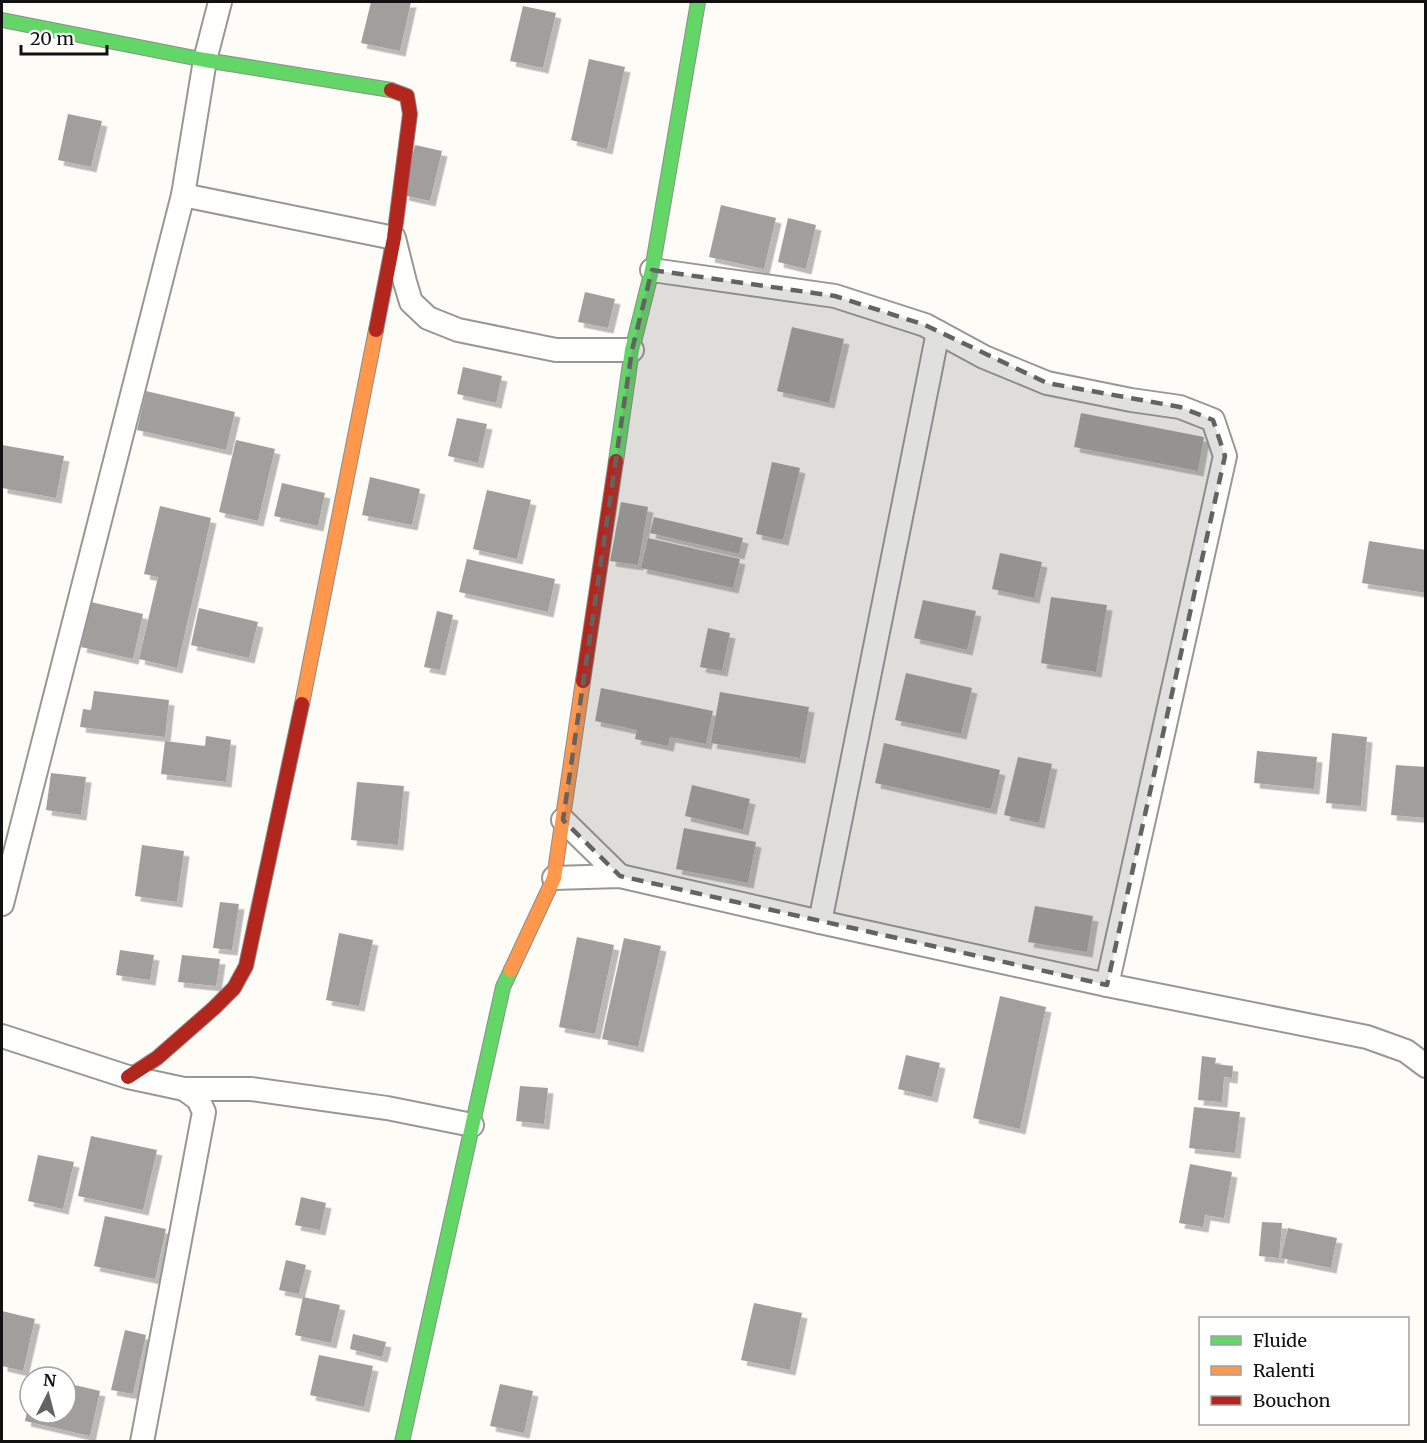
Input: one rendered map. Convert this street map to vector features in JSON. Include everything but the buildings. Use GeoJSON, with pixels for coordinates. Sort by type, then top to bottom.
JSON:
{"type":"FeatureCollection","features":[{"type":"Feature","properties":{"kind":"street"},"geometry":{"type":"LineString","coordinates":[[2,903],[183,195],[205,60],[220,2]]}},
{"type":"Feature","properties":{"kind":"street"},"geometry":{"type":"LineString","coordinates":[[402,1442],[503,987],[554,878],[632,350],[652,270],[698,2]]}},
{"type":"Feature","properties":{"kind":"street"},"geometry":{"type":"LineString","coordinates":[[2,20],[205,60],[388,89],[406,96],[410,114],[394,238],[297,730],[246,966],[234,988],[214,1008],[157,1058],[128,1077]]}},
{"type":"Feature","properties":{"kind":"street"},"geometry":{"type":"LineString","coordinates":[[183,195],[394,238]]}},
{"type":"Feature","properties":{"kind":"street"},"geometry":{"type":"LineString","coordinates":[[394,238],[411,302],[428,318],[458,330],[556,350],[632,350]]}},
{"type":"Feature","properties":{"kind":"street"},"geometry":{"type":"LineString","coordinates":[[652,270],[835,296],[925,325],[984,357],[1047,383],[1131,400],[1180,407],[1213,420],[1225,456],[1107,985]]}},
{"type":"Feature","properties":{"kind":"street"},"geometry":{"type":"LineString","coordinates":[[820,922],[938,332]]}},
{"type":"Feature","properties":{"kind":"street"},"geometry":{"type":"LineString","coordinates":[[563,820],[620,876]]}},
{"type":"Feature","properties":{"kind":"street"},"geometry":{"type":"LineString","coordinates":[[554,878],[620,876],[1107,985],[1367,1037],[1406,1051],[1425,1066]]}},
{"type":"Feature","properties":{"kind":"street"},"geometry":{"type":"LineString","coordinates":[[2,1036],[128,1077],[184,1089],[251,1089],[387,1108],[472,1125]]}},
{"type":"Feature","properties":{"kind":"street"},"geometry":{"type":"LineString","coordinates":[[142,1442],[204,1112],[198,1099],[184,1089]]}},
{"type":"Feature","properties":{"kind":"highlighted area"},"geometry":{"type":"Polygon","coordinates":[[[652,270],[835,296],[925,325],[1047,383],[1180,407],[1213,420],[1225,456],[1107,985],[620,876],[563,820],[632,350],[652,270]]]}},
{"type":"Feature","properties":{"kind":"traffic: fast"},"geometry":{"type":"LineString","coordinates":[[616,461],[632,350],[652,270],[698,2]]}},
{"type":"Feature","properties":{"kind":"traffic: fast"},"geometry":{"type":"LineString","coordinates":[[2,20],[205,60],[391,90]]}},
{"type":"Feature","properties":{"kind":"traffic: fast"},"geometry":{"type":"LineString","coordinates":[[402,1442],[503,987],[511,970]]}},
{"type":"Feature","properties":{"kind":"traffic: slow"},"geometry":{"type":"LineString","coordinates":[[302,704],[376,330]]}},
{"type":"Feature","properties":{"kind":"traffic: slow"},"geometry":{"type":"LineString","coordinates":[[511,970],[554,878],[583,681]]}},
{"type":"Feature","properties":{"kind":"traffic: jam"},"geometry":{"type":"LineString","coordinates":[[376,330],[394,238],[410,114],[407,96],[391,90]]}},
{"type":"Feature","properties":{"kind":"traffic: jam"},"geometry":{"type":"LineString","coordinates":[[583,681],[616,461]]}},
{"type":"Feature","properties":{"kind":"traffic: jam"},"geometry":{"type":"LineString","coordinates":[[128,1077],[157,1058],[214,1008],[234,988],[246,966],[302,704]]}}]}
